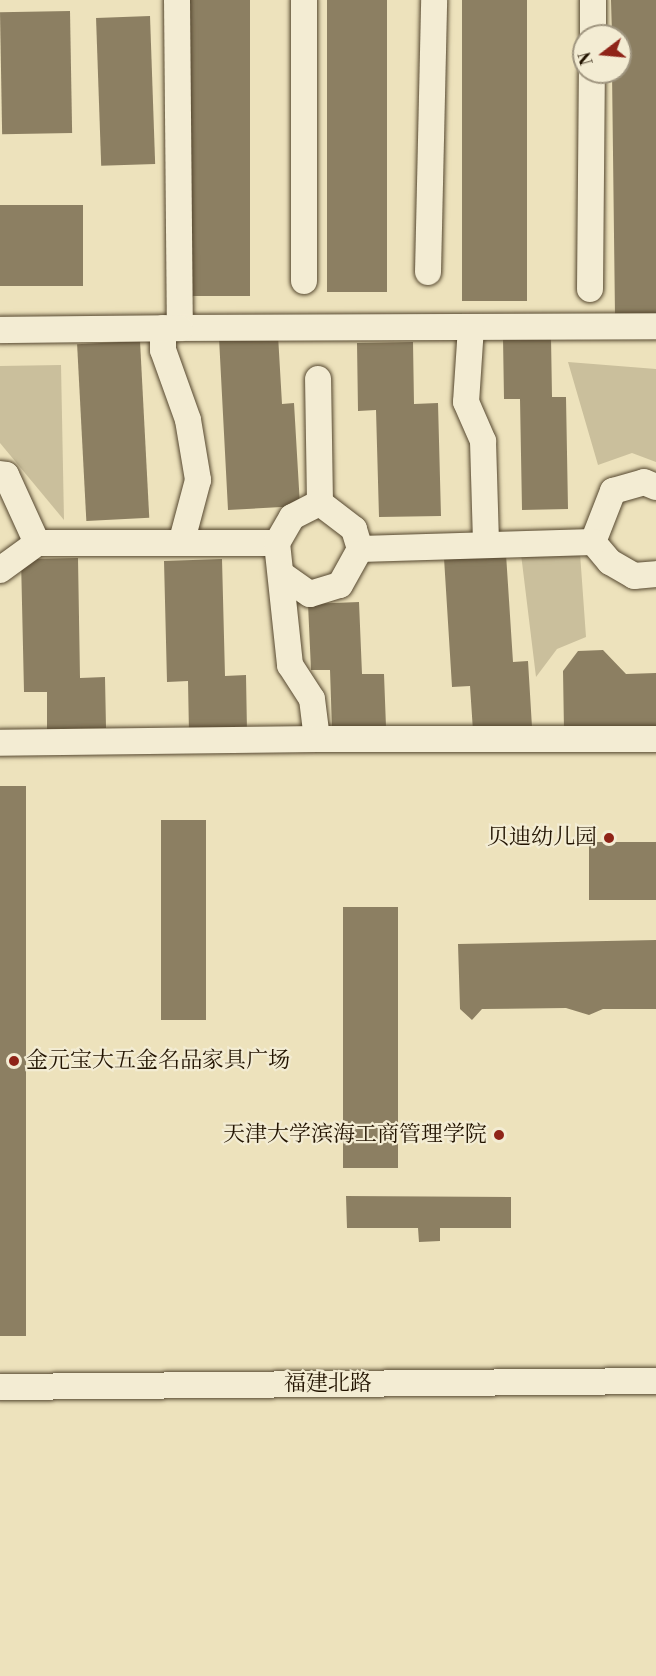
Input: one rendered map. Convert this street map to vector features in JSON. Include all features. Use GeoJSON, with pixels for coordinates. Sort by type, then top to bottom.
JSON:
{"type":"FeatureCollection","features":[{"type":"Feature","properties":{"kind":"street"},"geometry":{"type":"LineString","coordinates":[[177,0],[172,328],[163,350],[188,420],[198,480],[182,540]]}},
{"type":"Feature","properties":{"kind":"street"},"geometry":{"type":"LineString","coordinates":[[304,0],[304,281]]}},
{"type":"Feature","properties":{"kind":"street"},"geometry":{"type":"LineString","coordinates":[[428,272],[434,0]]}},
{"type":"Feature","properties":{"kind":"street"},"geometry":{"type":"LineString","coordinates":[[593,0],[593,24]]}},
{"type":"Feature","properties":{"kind":"street"},"geometry":{"type":"LineString","coordinates":[[590,289],[592,84]]}},
{"type":"Feature","properties":{"kind":"street"},"geometry":{"type":"LineString","coordinates":[[0,330],[656,326]]}},
{"type":"Feature","properties":{"kind":"street"},"geometry":{"type":"LineString","coordinates":[[471,327],[466,402],[483,441],[486,545]]}},
{"type":"Feature","properties":{"kind":"street"},"geometry":{"type":"LineString","coordinates":[[318,379],[320,503]]}},
{"type":"Feature","properties":{"kind":"street"},"geometry":{"type":"LineString","coordinates":[[0,474],[6,475],[37,543]]}},
{"type":"Feature","properties":{"kind":"street"},"geometry":{"type":"LineString","coordinates":[[593,542],[598,519],[613,490],[644,482],[656,487]]}},
{"type":"Feature","properties":{"kind":"street"},"geometry":{"type":"LineString","coordinates":[[317,740],[312,699],[290,664],[277,543],[292,517],[320,503]]}},
{"type":"Feature","properties":{"kind":"street"},"geometry":{"type":"LineString","coordinates":[[281,574],[310,594],[340,585],[360,549],[354,529],[320,503]]}},
{"type":"Feature","properties":{"kind":"street"},"geometry":{"type":"LineString","coordinates":[[0,570],[37,543],[182,540],[277,543]]}},
{"type":"Feature","properties":{"kind":"street"},"geometry":{"type":"LineString","coordinates":[[360,549],[593,542]]}},
{"type":"Feature","properties":{"kind":"street"},"geometry":{"type":"LineString","coordinates":[[593,542],[610,562],[634,576],[656,574]]}},
{"type":"Feature","properties":{"kind":"street"},"geometry":{"type":"LineString","coordinates":[[0,743],[656,739]]}},
{"type":"Feature","properties":{"kind":"street","name":"福建北路"},"geometry":{"type":"LineString","coordinates":[[0,1387],[656,1381]]}},
{"type":"Feature","properties":{"kind":"shaded area"},"geometry":{"type":"Polygon","coordinates":[[[568,362],[656,369],[656,462],[632,453],[598,465],[568,362]]]}},
{"type":"Feature","properties":{"kind":"shaded area"},"geometry":{"type":"Polygon","coordinates":[[[61,365],[64,520],[0,443],[0,366],[61,365]]]}},
{"type":"Feature","properties":{"kind":"shaded area"},"geometry":{"type":"Polygon","coordinates":[[[580,553],[586,637],[557,649],[536,677],[521,554],[580,553]]]}},
{"type":"Feature","properties":{"kind":"building"},"geometry":{"type":"Polygon","coordinates":[[[185,0],[250,0],[250,296],[185,296],[185,0]]]}},
{"type":"Feature","properties":{"kind":"building"},"geometry":{"type":"Polygon","coordinates":[[[327,0],[387,0],[387,292],[327,292],[327,0]]]}},
{"type":"Feature","properties":{"kind":"building"},"geometry":{"type":"Polygon","coordinates":[[[462,0],[527,0],[527,301],[462,301],[462,0]]]}},
{"type":"Feature","properties":{"kind":"building"},"geometry":{"type":"Polygon","coordinates":[[[611,0],[656,0],[656,316],[615,316],[612,84],[632,84],[632,24],[612,24],[611,0]]]}},
{"type":"Feature","properties":{"kind":"building"},"geometry":{"type":"Polygon","coordinates":[[[70,11],[72,133],[2,134],[0,12],[70,11]]]}},
{"type":"Feature","properties":{"kind":"building"},"geometry":{"type":"Polygon","coordinates":[[[150,16],[155,164],[101,166],[96,18],[150,16]]]}},
{"type":"Feature","properties":{"kind":"building"},"geometry":{"type":"Polygon","coordinates":[[[0,205],[83,205],[83,286],[0,286],[0,205]]]}},
{"type":"Feature","properties":{"kind":"building"},"geometry":{"type":"Polygon","coordinates":[[[278,335],[282,404],[294,403],[300,506],[228,510],[219,338],[278,335]]]}},
{"type":"Feature","properties":{"kind":"building"},"geometry":{"type":"Polygon","coordinates":[[[551,337],[552,397],[566,397],[568,509],[522,510],[520,399],[504,399],[503,338],[551,337]]]}},
{"type":"Feature","properties":{"kind":"building"},"geometry":{"type":"Polygon","coordinates":[[[140,341],[149,518],[86,521],[77,344],[140,341]]]}},
{"type":"Feature","properties":{"kind":"building"},"geometry":{"type":"Polygon","coordinates":[[[413,342],[414,404],[438,403],[441,516],[379,517],[376,410],[358,411],[357,343],[413,342]]]}},
{"type":"Feature","properties":{"kind":"building"},"geometry":{"type":"Polygon","coordinates":[[[506,554],[513,662],[528,661],[532,727],[473,731],[470,686],[452,687],[444,558],[506,554]]]}},
{"type":"Feature","properties":{"kind":"building"},"geometry":{"type":"Polygon","coordinates":[[[78,558],[80,678],[105,677],[106,728],[47,729],[47,692],[24,692],[21,559],[78,558]]]}},
{"type":"Feature","properties":{"kind":"building"},"geometry":{"type":"Polygon","coordinates":[[[222,559],[225,676],[246,675],[247,732],[189,734],[188,681],[167,682],[164,561],[222,559]]]}},
{"type":"Feature","properties":{"kind":"building"},"geometry":{"type":"Polygon","coordinates":[[[359,602],[362,674],[384,674],[386,727],[332,729],[330,670],[311,670],[308,604],[359,602]]]}},
{"type":"Feature","properties":{"kind":"building"},"geometry":{"type":"Polygon","coordinates":[[[603,650],[626,674],[656,673],[656,729],[564,731],[563,671],[578,651],[603,650]]]}},
{"type":"Feature","properties":{"kind":"building","name":"金元宝大五金名品家具广场"},"geometry":{"type":"Polygon","coordinates":[[[0,786],[26,786],[26,1336],[0,1336],[0,786]]]}},
{"type":"Feature","properties":{"kind":"building"},"geometry":{"type":"Polygon","coordinates":[[[161,820],[206,820],[206,1020],[161,1020],[161,820]]]}},
{"type":"Feature","properties":{"kind":"building"},"geometry":{"type":"Polygon","coordinates":[[[589,842],[656,842],[656,900],[589,900],[589,842]]]}},
{"type":"Feature","properties":{"kind":"building"},"geometry":{"type":"Polygon","coordinates":[[[343,907],[398,907],[398,1168],[343,1168],[343,907]]]}},
{"type":"Feature","properties":{"kind":"building"},"geometry":{"type":"Polygon","coordinates":[[[656,940],[656,1009],[603,1009],[589,1015],[566,1008],[482,1009],[472,1020],[460,1009],[458,944],[656,940]]]}},
{"type":"Feature","properties":{"kind":"building"},"geometry":{"type":"Polygon","coordinates":[[[346,1196],[511,1197],[511,1228],[440,1228],[440,1241],[419,1242],[418,1228],[347,1228],[346,1196]]]}},
{"type":"Feature","properties":{"kind":"place","name":"贝迪幼儿园"},"geometry":{"type":"Point","coordinates":[609,838]}},
{"type":"Feature","properties":{"kind":"place","name":"金元宝大五金名品家具广场"},"geometry":{"type":"Point","coordinates":[14,1061]}},
{"type":"Feature","properties":{"kind":"place","name":"天津大学滨海工商管理学院"},"geometry":{"type":"Point","coordinates":[499,1135]}}]}
